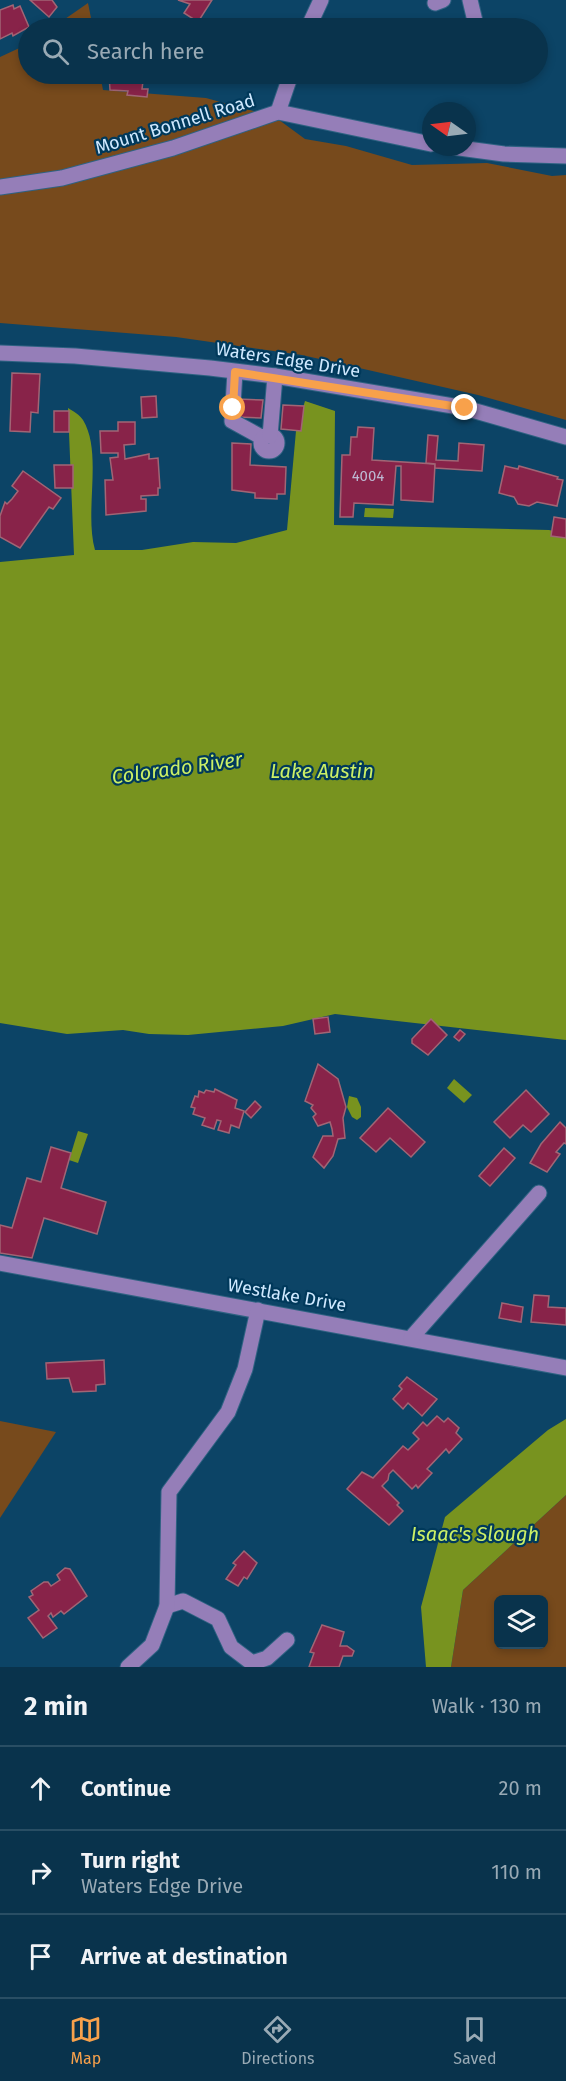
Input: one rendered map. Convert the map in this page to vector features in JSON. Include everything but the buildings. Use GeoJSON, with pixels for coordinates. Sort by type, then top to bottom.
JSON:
{"type":"FeatureCollection","features":[{"type":"Feature","properties":{"kind":"street"},"geometry":{"type":"LineString","coordinates":[[313,18],[321,0]]}},
{"type":"Feature","properties":{"kind":"street"},"geometry":{"type":"LineString","coordinates":[[470,0],[474,18]]}},
{"type":"Feature","properties":{"kind":"street"},"geometry":{"type":"LineString","coordinates":[[278,112],[288,84]]}},
{"type":"Feature","properties":{"kind":"street","name":"Mount Bonnell Road"},"geometry":{"type":"LineString","coordinates":[[0,187],[22,186],[62,178],[173,148],[278,112],[422,142]]}},
{"type":"Feature","properties":{"kind":"street"},"geometry":{"type":"LineString","coordinates":[[476,150],[504,154],[566,156]]}},
{"type":"Feature","properties":{"kind":"street","name":"Waters Edge Drive"},"geometry":{"type":"LineString","coordinates":[[0,353],[75,356],[275,376],[465,408],[566,438]]}},
{"type":"Feature","properties":{"kind":"street"},"geometry":{"type":"LineString","coordinates":[[235,372],[232,421],[267,437],[275,376]]}},
{"type":"Feature","properties":{"kind":"street"},"geometry":{"type":"LineString","coordinates":[[411,1338],[538,1193]]}},
{"type":"Feature","properties":{"kind":"street","name":"Westlake Drive"},"geometry":{"type":"LineString","coordinates":[[0,1263],[566,1368]]}},
{"type":"Feature","properties":{"kind":"street"},"geometry":{"type":"LineString","coordinates":[[128,1667],[152,1645],[167,1606],[169,1492],[228,1412],[245,1369],[258,1310]]}},
{"type":"Feature","properties":{"kind":"street"},"geometry":{"type":"LineString","coordinates":[[167,1606],[183,1601],[218,1620],[231,1647],[252,1663],[267,1658],[287,1640]]}},
{"type":"Feature","properties":{"kind":"shaded area"},"geometry":{"type":"Polygon","coordinates":[[[88,3],[91,18],[66,18],[88,3]]]}},
{"type":"Feature","properties":{"kind":"shaded area"},"geometry":{"type":"Polygon","coordinates":[[[18,49],[18,84],[102,84],[103,90],[206,98],[275,117],[305,139],[346,146],[412,165],[487,163],[552,176],[566,175],[566,420],[478,395],[302,355],[176,337],[0,323],[0,57],[18,49]]]}},
{"type":"Feature","properties":{"kind":"shaded area"},"geometry":{"type":"Polygon","coordinates":[[[0,1421],[56,1432],[0,1518],[0,1421]]]}},
{"type":"Feature","properties":{"kind":"shaded area"},"geometry":{"type":"Polygon","coordinates":[[[566,1495],[566,1667],[451,1667],[463,1590],[566,1495]]]}},
{"type":"Feature","properties":{"kind":"water","name":"Lake Austin"},"geometry":{"type":"Polygon","coordinates":[[[305,401],[335,411],[334,525],[549,530],[566,534],[566,1040],[335,1014],[283,1026],[188,1035],[149,1034],[123,1030],[67,1034],[0,1023],[0,562],[74,555],[68,408],[83,420],[89,433],[93,465],[91,518],[95,550],[142,550],[193,542],[236,543],[287,530],[296,431],[305,401]]]}},
{"type":"Feature","properties":{"kind":"water"},"geometry":{"type":"Polygon","coordinates":[[[365,508],[394,509],[393,518],[364,517],[365,508]]]}},
{"type":"Feature","properties":{"kind":"water"},"geometry":{"type":"Polygon","coordinates":[[[454,1079],[472,1095],[464,1103],[447,1088],[454,1079]]]}},
{"type":"Feature","properties":{"kind":"water"},"geometry":{"type":"Polygon","coordinates":[[[349,1096],[357,1098],[361,1107],[361,1117],[357,1120],[352,1117],[347,1107],[349,1096]]]}},
{"type":"Feature","properties":{"kind":"water"},"geometry":{"type":"Polygon","coordinates":[[[78,1131],[88,1134],[78,1163],[69,1160],[78,1131]]]}},
{"type":"Feature","properties":{"kind":"water","name":"Isaac's Slough"},"geometry":{"type":"Polygon","coordinates":[[[566,1419],[566,1495],[463,1590],[451,1667],[426,1667],[421,1607],[445,1517],[548,1430],[566,1419]]]}},
{"type":"Feature","properties":{"kind":"route"},"geometry":{"type":"LineString","coordinates":[[233,408],[235,372],[275,376],[465,408]]}},
{"type":"Feature","properties":{"kind":"water label","name":"Colorado River"},"geometry":{"type":"Point","coordinates":[177,768]}}]}
